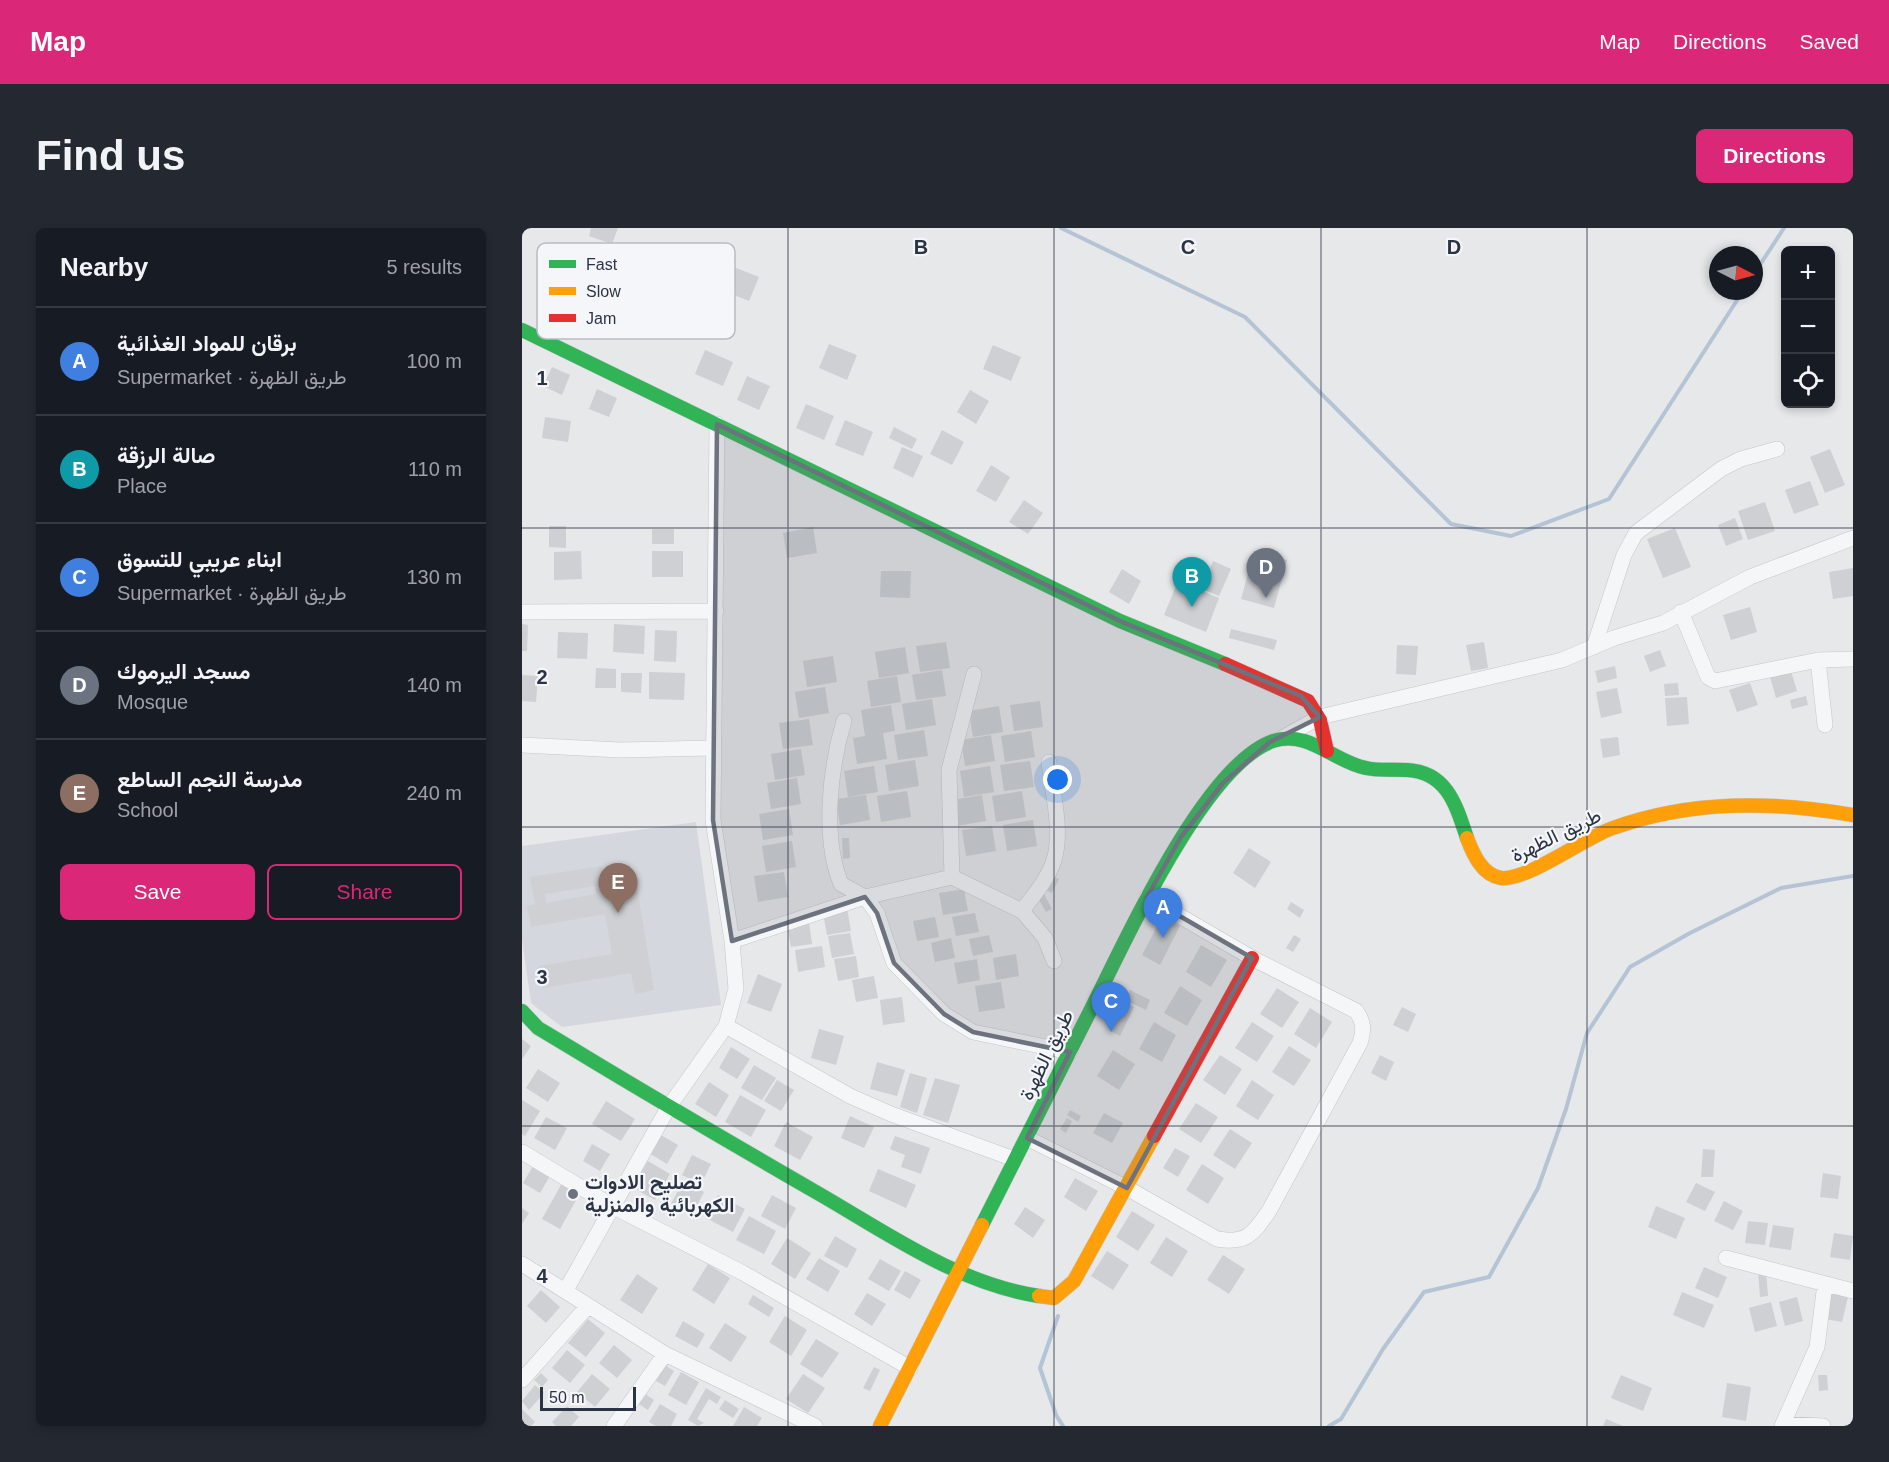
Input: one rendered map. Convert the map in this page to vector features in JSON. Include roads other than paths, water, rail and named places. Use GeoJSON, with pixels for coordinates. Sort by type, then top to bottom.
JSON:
{"type":"FeatureCollection","features":[{"type":"Feature","properties":{"kind":"street"},"geometry":{"type":"LineString","coordinates":[[522,330],[537,337]]}},
{"type":"Feature","properties":{"kind":"street"},"geometry":{"type":"LineString","coordinates":[[541,339],[1120,621],[1301,696],[1316,708],[1327,751]]}},
{"type":"Feature","properties":{"kind":"street"},"geometry":{"type":"LineString","coordinates":[[566,1290],[668,1108],[726,1026],[736,989],[732,940],[712,820],[717,424]]}},
{"type":"Feature","properties":{"kind":"street"},"geometry":{"type":"LineString","coordinates":[[1594,647],[1624,555],[1636,533],[1721,469],[1741,459],[1778,449]]}},
{"type":"Feature","properties":{"kind":"street"},"geometry":{"type":"LineString","coordinates":[[1279,740],[1320,717],[1519,672],[1562,660],[1663,623],[1750,577],[1853,538]]}},
{"type":"Feature","properties":{"kind":"street"},"geometry":{"type":"LineString","coordinates":[[522,612],[716,611]]}},
{"type":"Feature","properties":{"kind":"street"},"geometry":{"type":"LineString","coordinates":[[1681,612],[1708,677],[1715,681],[1818,660],[1853,659]]}},
{"type":"Feature","properties":{"kind":"street"},"geometry":{"type":"LineString","coordinates":[[1818,660],[1825,724]]}},
{"type":"Feature","properties":{"kind":"street"},"geometry":{"type":"LineString","coordinates":[[952,877],[949,770],[974,674]]}},
{"type":"Feature","properties":{"kind":"street"},"geometry":{"type":"LineString","coordinates":[[844,721],[836,750],[830,821],[841,884],[865,897],[877,913],[894,963],[944,1014],[973,1032],[1070,1052]]}},
{"type":"Feature","properties":{"kind":"street","name":"طريق الظهرة"},"geometry":{"type":"LineString","coordinates":[[880,1426],[1147,897],[1181,837],[1208,800],[1253,755],[1270,742],[1279,740],[1309,742],[1363,768],[1411,769],[1439,780],[1455,801],[1475,859],[1485,871],[1504,878],[1518,877],[1612,828],[1675,810],[1757,805],[1823,809],[1853,815]]}},
{"type":"Feature","properties":{"kind":"street"},"geometry":{"type":"LineString","coordinates":[[522,745],[620,750],[714,748]]}},
{"type":"Feature","properties":{"kind":"street"},"geometry":{"type":"LineString","coordinates":[[1022,911],[1042,884],[1054,861],[1057,846],[1049,762]]}},
{"type":"Feature","properties":{"kind":"street"},"geometry":{"type":"LineString","coordinates":[[732,940],[865,897],[952,877],[1022,911],[1045,938],[1054,961]]}},
{"type":"Feature","properties":{"kind":"street"},"geometry":{"type":"LineString","coordinates":[[1027,1138],[1127,1188],[1217,1239],[1232,1241],[1244,1239],[1255,1230],[1269,1211],[1360,1043],[1364,1031],[1362,1020],[1356,1011],[1252,958],[1147,897]]}},
{"type":"Feature","properties":{"kind":"street"},"geometry":{"type":"LineString","coordinates":[[522,1011],[538,1028],[668,1108],[958,1274],[1037,1296],[1054,1298],[1074,1281],[1252,958]]}},
{"type":"Feature","properties":{"kind":"street"},"geometry":{"type":"LineString","coordinates":[[726,1026],[850,1096],[891,1114],[1014,1159]]}},
{"type":"Feature","properties":{"kind":"street"},"geometry":{"type":"LineString","coordinates":[[522,1152],[612,1206],[743,1273],[910,1368]]}},
{"type":"Feature","properties":{"kind":"street"},"geometry":{"type":"LineString","coordinates":[[1726,1258],[1853,1292]]}},
{"type":"Feature","properties":{"kind":"street"},"geometry":{"type":"LineString","coordinates":[[522,1264],[665,1354],[815,1426]]}},
{"type":"Feature","properties":{"kind":"street"},"geometry":{"type":"LineString","coordinates":[[1822,1426],[1783,1425],[1817,1347],[1825,1284]]}},
{"type":"Feature","properties":{"kind":"street"},"geometry":{"type":"LineString","coordinates":[[522,1380],[587,1306]]}},
{"type":"Feature","properties":{"kind":"street"},"geometry":{"type":"LineString","coordinates":[[614,1426],[665,1354]]}},
{"type":"Feature","properties":{"kind":"waterway"},"geometry":{"type":"LineString","coordinates":[[1061,228],[1245,317],[1451,524],[1511,536],[1609,499],[1737,300]]}},
{"type":"Feature","properties":{"kind":"waterway"},"geometry":{"type":"LineString","coordinates":[[1763,260],[1784,228]]}},
{"type":"Feature","properties":{"kind":"waterway"},"geometry":{"type":"LineString","coordinates":[[1329,1426],[1341,1419],[1383,1349],[1424,1292],[1489,1277],[1538,1188],[1566,1109],[1587,1033],[1630,967],[1690,933],[1781,888],[1853,876]]}},
{"type":"Feature","properties":{"kind":"waterway"},"geometry":{"type":"LineString","coordinates":[[1058,1316],[1040,1368],[1056,1415],[1063,1426]]}},
{"type":"Feature","properties":{"kind":"place","name":"مسجد اليرموك"},"geometry":{"type":"Point","coordinates":[1266,598]}},
{"type":"Feature","properties":{"kind":"place","name":"صالة الرزقة"},"geometry":{"type":"Point","coordinates":[1192,607]}},
{"type":"Feature","properties":{"kind":"place","name":"مدرسة النجم الساطع"},"geometry":{"type":"Point","coordinates":[618,913]}},
{"type":"Feature","properties":{"kind":"place","name":"برقان للمواد الغذائية"},"geometry":{"type":"Point","coordinates":[1163,938]}},
{"type":"Feature","properties":{"kind":"place","name":"ابناء عريبي للتسوق"},"geometry":{"type":"Point","coordinates":[1111,1032]}},
{"type":"Feature","properties":{"kind":"place","name":"تصليح الادوات الكهربائية والمنزلية"},"geometry":{"type":"Point","coordinates":[573,1194]}}]}
